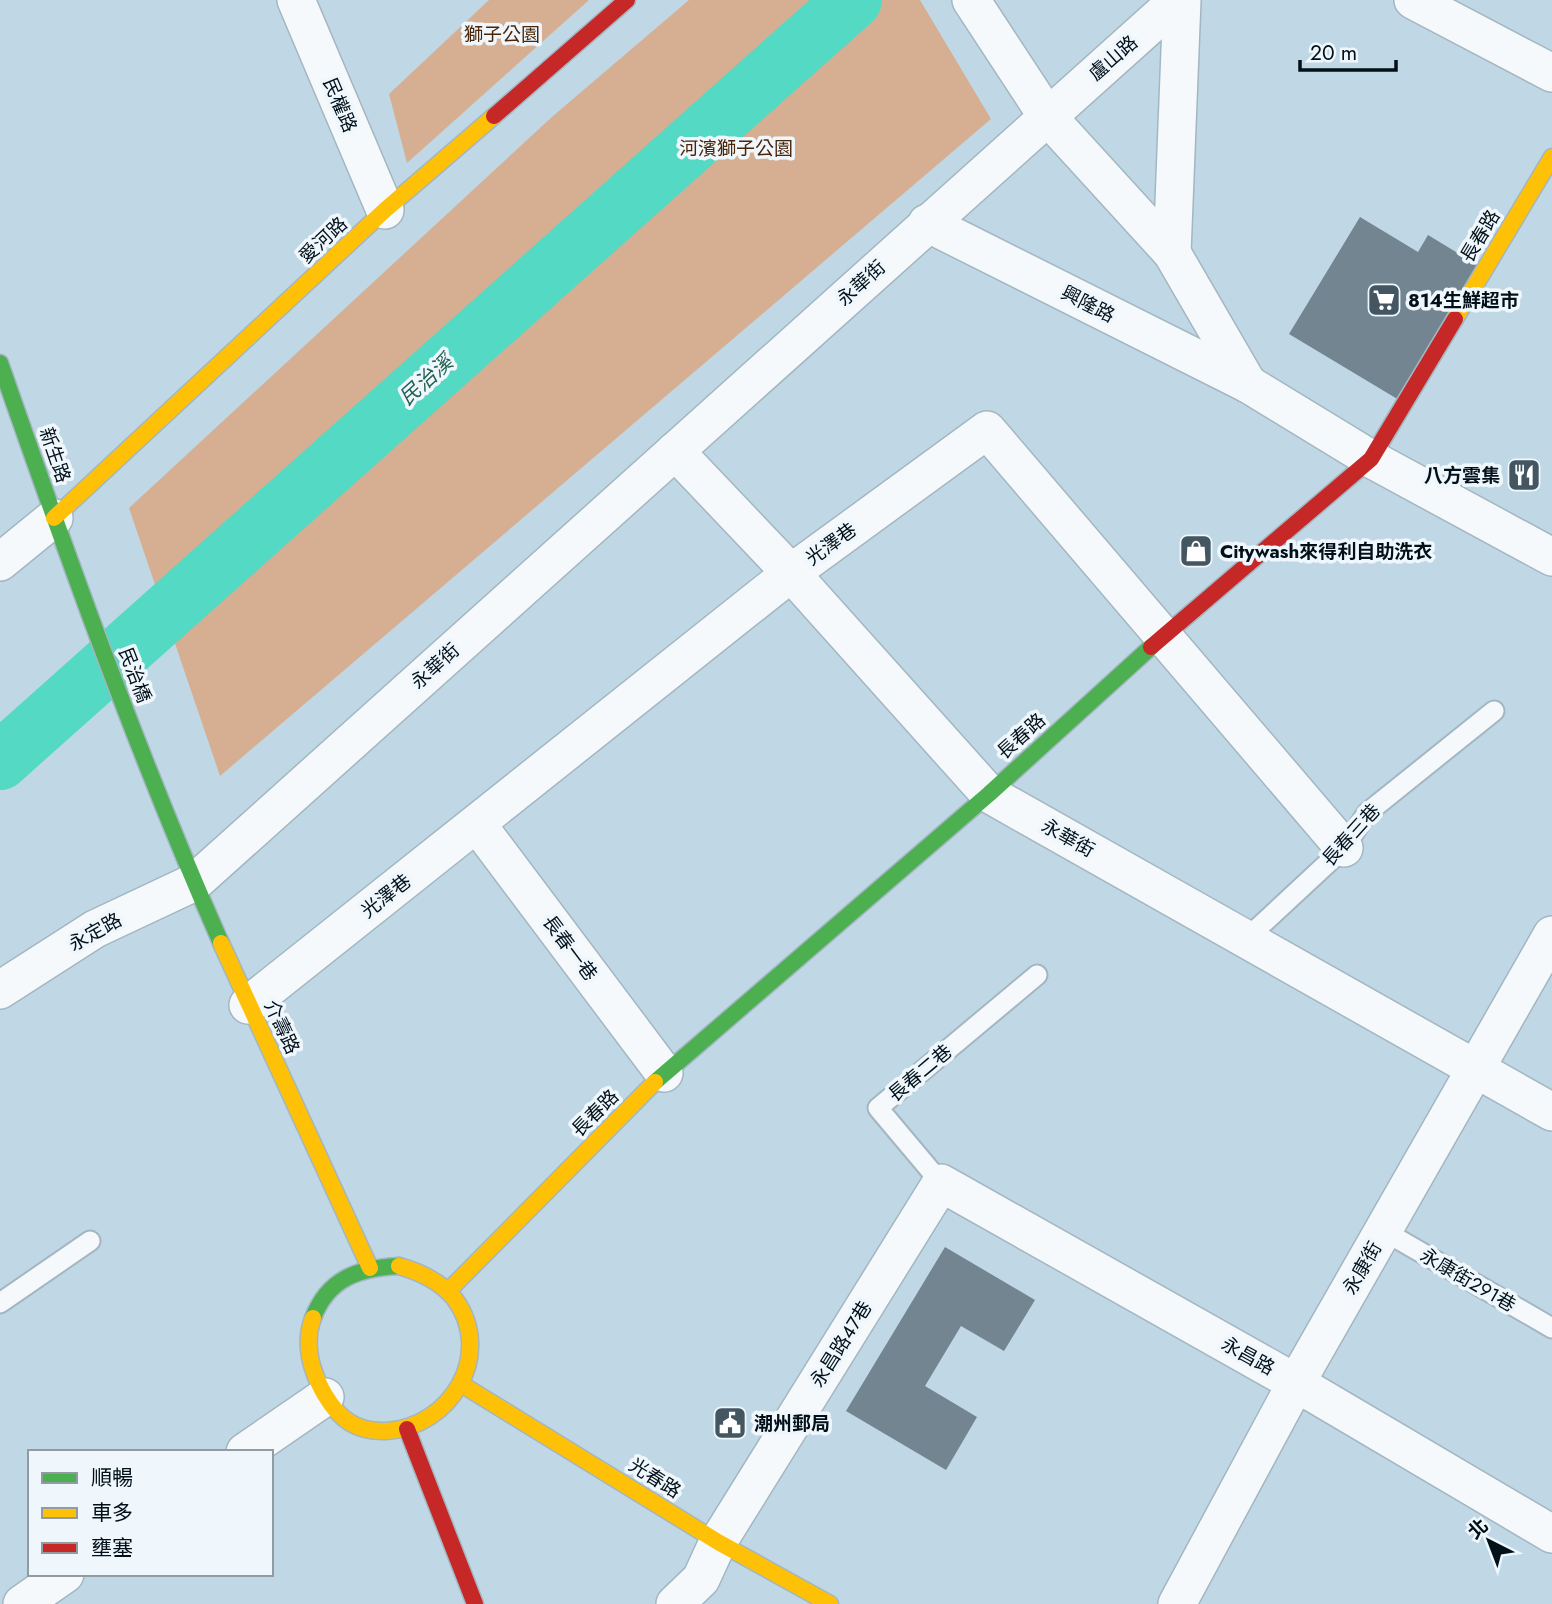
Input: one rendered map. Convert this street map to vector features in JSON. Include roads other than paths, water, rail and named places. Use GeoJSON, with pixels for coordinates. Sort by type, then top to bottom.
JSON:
{"type":"FeatureCollection","features":[{"type":"Feature","properties":{"kind":"street","name":"民權路"},"geometry":{"type":"LineString","coordinates":[[296,0],[385,210]]}},
{"type":"Feature","properties":{"kind":"street","name":"愛河路"},"geometry":{"type":"LineString","coordinates":[[54,518],[385,210],[626,0]]}},
{"type":"Feature","properties":{"kind":"street","name":"興隆路"},"geometry":{"type":"LineString","coordinates":[[971,0],[1047,116],[1172,253],[1248,384]]}},
{"type":"Feature","properties":{"kind":"street","name":"盧山路"},"geometry":{"type":"LineString","coordinates":[[1047,116],[1180,0]]}},
{"type":"Feature","properties":{"kind":"street"},"geometry":{"type":"LineString","coordinates":[[1172,253],[1180,0]]}},
{"type":"Feature","properties":{"kind":"street"},"geometry":{"type":"LineString","coordinates":[[1413,0],[1552,73]]}},
{"type":"Feature","properties":{"kind":"street","name":"永華街"},"geometry":{"type":"LineString","coordinates":[[195,882],[1047,116]]}},
{"type":"Feature","properties":{"kind":"street","name":"長春路"},"geometry":{"type":"LineString","coordinates":[[448,1291],[664,1073],[989,794],[1163,636],[1371,459],[1552,158]]}},
{"type":"Feature","properties":{"kind":"street","name":"興隆路"},"geometry":{"type":"LineString","coordinates":[[928,223],[1248,384],[1371,459],[1552,557]]}},
{"type":"Feature","properties":{"kind":"street","name":"新生路"},"geometry":{"type":"LineString","coordinates":[[0,363],[70,562]]}},
{"type":"Feature","properties":{"kind":"street","name":"光澤巷"},"geometry":{"type":"LineString","coordinates":[[248,1005],[792,573],[987,430],[1344,848]]}},
{"type":"Feature","properties":{"kind":"street","name":"永華街"},"geometry":{"type":"LineString","coordinates":[[675,451],[792,573],[989,794],[1552,1112]]}},
{"type":"Feature","properties":{"kind":"street"},"geometry":{"type":"LineString","coordinates":[[0,562],[54,518]]}},
{"type":"Feature","properties":{"kind":"street","name":"民治橋"},"geometry":{"type":"LineString","coordinates":[[70,562],[161,802]]}},
{"type":"Feature","properties":{"kind":"street","name":"介壽路"},"geometry":{"type":"LineString","coordinates":[[161,802],[248,1005],[370,1268]]}},
{"type":"Feature","properties":{"kind":"street","name":"長春一巷"},"geometry":{"type":"LineString","coordinates":[[477,824],[664,1073]]}},
{"type":"Feature","properties":{"kind":"street","name":"永定路"},"geometry":{"type":"LineString","coordinates":[[0,990],[95,929],[195,882]]}},
{"type":"Feature","properties":{"kind":"street","name":"永康街"},"geometry":{"type":"LineString","coordinates":[[1177,1604],[1296,1383],[1552,935]]}},
{"type":"Feature","properties":{"kind":"street","name":"永昌路"},"geometry":{"type":"LineString","coordinates":[[941,1183],[1296,1383],[1552,1534]]}},
{"type":"Feature","properties":{"kind":"street","name":"永昌路47巷"},"geometry":{"type":"LineString","coordinates":[[718,1542],[941,1183]]}},
{"type":"Feature","properties":{"kind":"street"},"geometry":{"type":"LineString","coordinates":[[399,1266],[422,1273],[448,1291],[462,1311],[469,1334],[469,1357],[461,1384],[438,1411],[407,1429],[376,1431],[347,1423],[325,1397],[312,1373],[307,1349],[313,1317],[326,1295],[346,1277],[370,1268],[399,1266]]}},
{"type":"Feature","properties":{"kind":"street","name":"光春路"},"geometry":{"type":"LineString","coordinates":[[461,1384],[718,1542],[830,1604]]}},
{"type":"Feature","properties":{"kind":"street"},"geometry":{"type":"LineString","coordinates":[[248,1450],[325,1397]]}},
{"type":"Feature","properties":{"kind":"street"},"geometry":{"type":"LineString","coordinates":[[407,1429],[475,1604]]}},
{"type":"Feature","properties":{"kind":"street"},"geometry":{"type":"LineString","coordinates":[[675,1604],[701,1579],[718,1542]]}},
{"type":"Feature","properties":{"kind":"street"},"geometry":{"type":"LineString","coordinates":[[22,1604],[62,1576]]}},
{"type":"Feature","properties":{"kind":"lane","name":"長春三巷"},"geometry":{"type":"LineString","coordinates":[[1247,939],[1344,848],[1367,813],[1494,711]]}},
{"type":"Feature","properties":{"kind":"lane","name":"長春二巷"},"geometry":{"type":"LineString","coordinates":[[941,1183],[878,1108],[1037,975]]}},
{"type":"Feature","properties":{"kind":"lane","name":"永康街291巷"},"geometry":{"type":"LineString","coordinates":[[1384,1231],[1552,1328]]}},
{"type":"Feature","properties":{"kind":"lane"},"geometry":{"type":"LineString","coordinates":[[0,1303],[90,1241]]}},
{"type":"Feature","properties":{"kind":"waterway","name":"民治溪"},"geometry":{"type":"LineString","coordinates":[[0,761],[853,0]]}},
{"type":"Feature","properties":{"kind":"place","name":"814生鮮超市"},"geometry":{"type":"Point","coordinates":[1384,300]}},
{"type":"Feature","properties":{"kind":"place","name":"八方雲集"},"geometry":{"type":"Point","coordinates":[1524,475]}},
{"type":"Feature","properties":{"kind":"place","name":"Citywash來得利自助洗衣"},"geometry":{"type":"Point","coordinates":[1196,551]}},
{"type":"Feature","properties":{"kind":"place","name":"潮州郵局"},"geometry":{"type":"Point","coordinates":[730,1423]}},
{"type":"Feature","properties":{"kind":"park label","name":"獅子公園"},"geometry":{"type":"Point","coordinates":[502,34]}},
{"type":"Feature","properties":{"kind":"park label","name":"河濱獅子公園"},"geometry":{"type":"Point","coordinates":[736,148]}}]}
